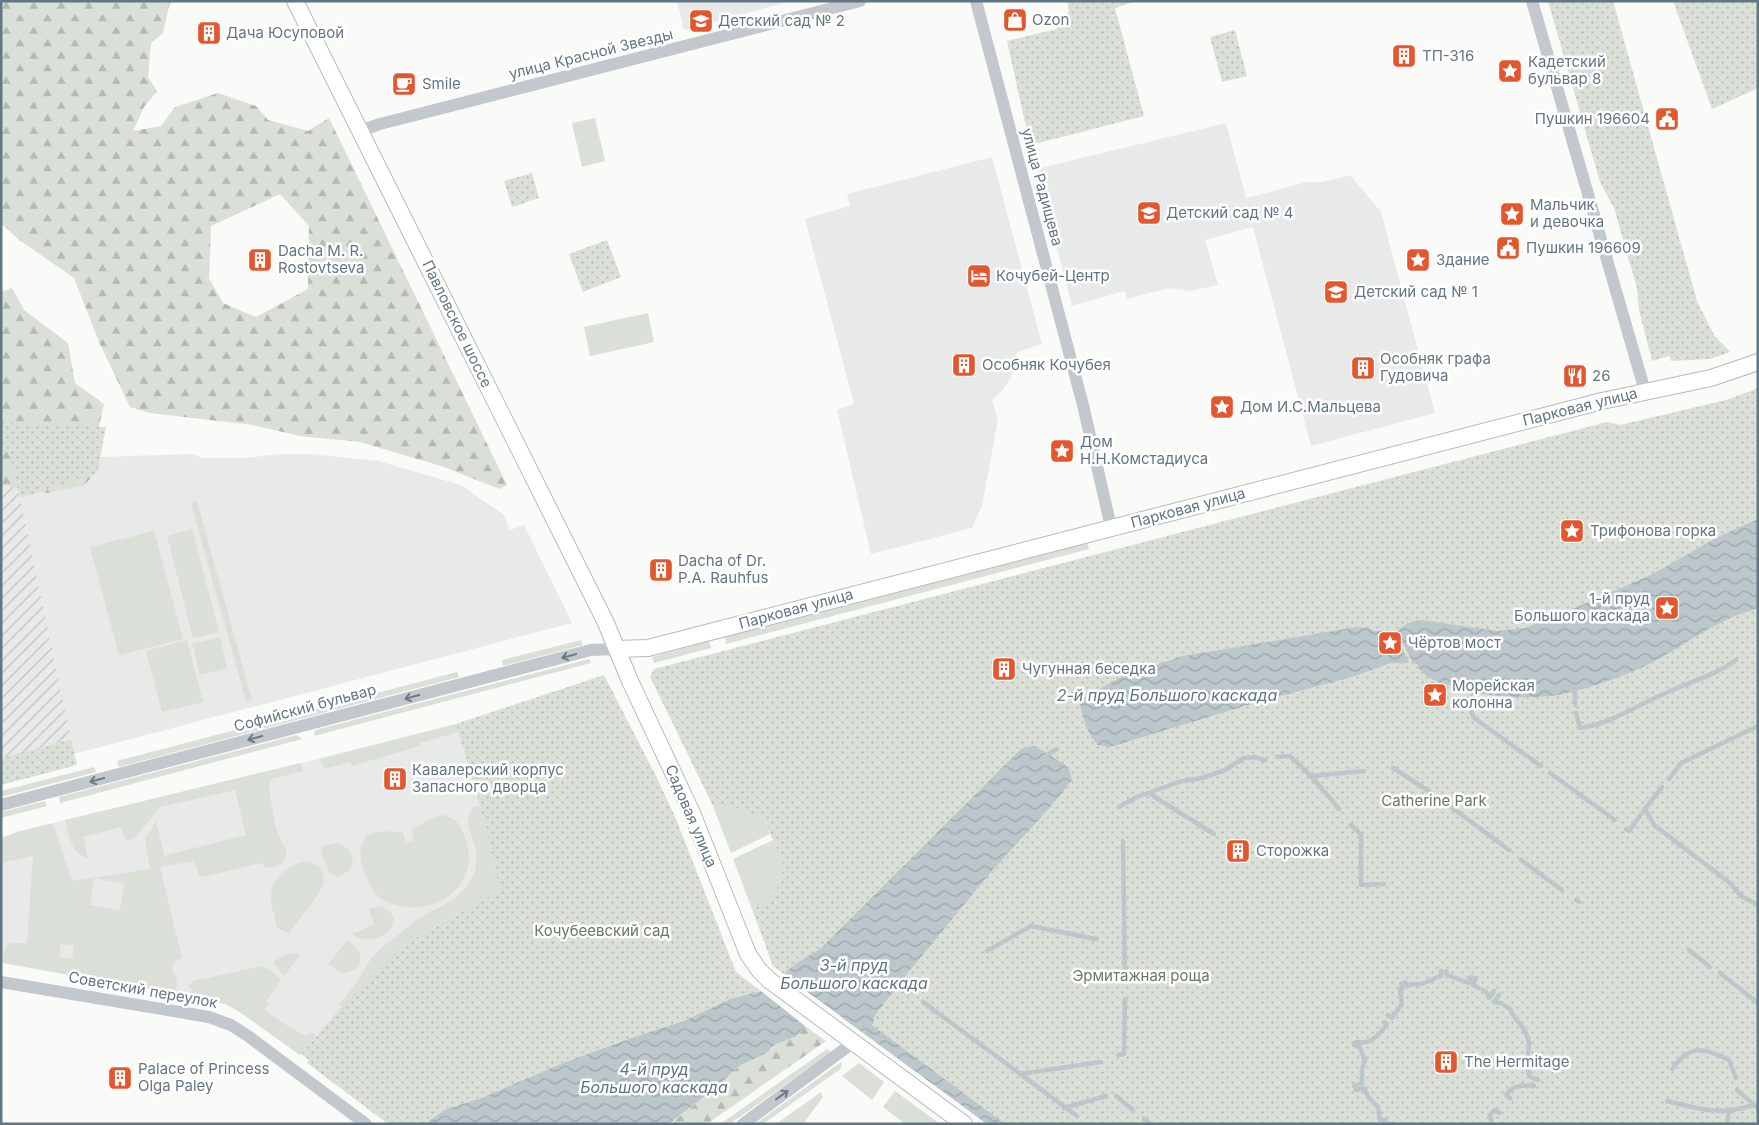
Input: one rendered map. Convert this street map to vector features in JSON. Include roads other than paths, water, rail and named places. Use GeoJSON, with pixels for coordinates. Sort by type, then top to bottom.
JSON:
{"type":"FeatureCollection","features":[{"type":"Feature","properties":{"kind":"main road","name":"Павловское шоссе"},"geometry":{"type":"LineString","coordinates":[[295,1],[579,567],[617,649]]}},
{"type":"Feature","properties":{"kind":"main road","name":"Парковая улица"},"geometry":{"type":"LineString","coordinates":[[617,649],[648,648],[1568,409],[1711,378],[1758,362]]}},
{"type":"Feature","properties":{"kind":"main road","name":"Садовая улица"},"geometry":{"type":"LineString","coordinates":[[617,649],[692,813],[742,940],[754,964],[769,980],[854,1042]]}},
{"type":"Feature","properties":{"kind":"main road"},"geometry":{"type":"LineString","coordinates":[[854,1042],[964,1124]]}},
{"type":"Feature","properties":{"kind":"street","name":"улица Красной Звезды"},"geometry":{"type":"LineString","coordinates":[[360,131],[860,1]]}},
{"type":"Feature","properties":{"kind":"street","name":"улица Радищева"},"geometry":{"type":"LineString","coordinates":[[976,1],[1083,405],[1111,528]]}},
{"type":"Feature","properties":{"kind":"street"},"geometry":{"type":"LineString","coordinates":[[1532,1],[1645,392]]}},
{"type":"Feature","properties":{"kind":"street","name":"Софийский бульвар"},"geometry":{"type":"LineString","coordinates":[[1,805],[591,650],[617,649]]}},
{"type":"Feature","properties":{"kind":"street","name":"Советский переулок"},"geometry":{"type":"LineString","coordinates":[[1,982],[201,1016],[231,1025],[285,1062],[366,1124]]}},
{"type":"Feature","properties":{"kind":"street"},"geometry":{"type":"LineString","coordinates":[[743,1124],[854,1042]]}},
{"type":"Feature","properties":{"kind":"water","name":"1-й пруд Большого каскада"},"geometry":{"type":"Polygon","coordinates":[[[1758,519],[1758,608],[1715,625],[1643,667],[1594,686],[1563,694],[1538,697],[1482,694],[1452,687],[1428,677],[1417,664],[1413,663],[1397,631],[1408,623],[1421,620],[1498,631],[1525,628],[1653,574],[1716,538],[1758,519]]]}},
{"type":"Feature","properties":{"kind":"water","name":"2-й пруд Большого каскада"},"geometry":{"type":"Polygon","coordinates":[[[1357,627],[1375,631],[1393,631],[1409,663],[1391,663],[1355,676],[1248,705],[1110,747],[1098,745],[1090,735],[1083,718],[1080,704],[1085,697],[1125,675],[1183,656],[1357,627]]]}},
{"type":"Feature","properties":{"kind":"water","name":"3-й пруд Большого каскада"},"geometry":{"type":"Polygon","coordinates":[[[1035,746],[1065,765],[1069,769],[1072,780],[991,872],[906,975],[875,1015],[872,1025],[1005,1124],[987,1124],[784,975],[797,963],[822,947],[1021,749],[1035,746]]]}},
{"type":"Feature","properties":{"kind":"water","name":"4-й пруд Большого каскада"},"geometry":{"type":"Polygon","coordinates":[[[761,991],[805,1026],[796,1036],[776,1044],[766,1053],[739,1066],[718,1086],[669,1124],[425,1124],[444,1110],[481,1098],[563,1063],[686,1020],[730,999],[761,991]]]}},
{"type":"Feature","properties":{"kind":"waterway"},"geometry":{"type":"LineString","coordinates":[[1576,713],[1580,728],[1602,723],[1711,674],[1736,660]]}},
{"type":"Feature","properties":{"kind":"waterway"},"geometry":{"type":"LineString","coordinates":[[1575,690],[1575,705]]}},
{"type":"Feature","properties":{"kind":"waterway"},"geometry":{"type":"LineString","coordinates":[[1472,702],[1473,693]]}},
{"type":"Feature","properties":{"kind":"waterway"},"geometry":{"type":"LineString","coordinates":[[1471,711],[1474,718],[1541,766]]}},
{"type":"Feature","properties":{"kind":"waterway"},"geometry":{"type":"LineString","coordinates":[[1669,779],[1681,763],[1758,726]]}},
{"type":"Feature","properties":{"kind":"waterway"},"geometry":{"type":"LineString","coordinates":[[1047,755],[1057,749]]}},
{"type":"Feature","properties":{"kind":"waterway"},"geometry":{"type":"LineString","coordinates":[[1277,757],[1290,756],[1311,776],[1339,809]]}},
{"type":"Feature","properties":{"kind":"waterway"},"geometry":{"type":"LineString","coordinates":[[1119,807],[1137,797],[1182,781],[1202,778],[1225,770],[1244,758],[1254,757],[1265,760]]}},
{"type":"Feature","properties":{"kind":"waterway"},"geometry":{"type":"LineString","coordinates":[[1393,768],[1430,792]]}},
{"type":"Feature","properties":{"kind":"waterway"},"geometry":{"type":"LineString","coordinates":[[1311,776],[1364,771]]}},
{"type":"Feature","properties":{"kind":"waterway"},"geometry":{"type":"LineString","coordinates":[[1550,773],[1615,820]]}},
{"type":"Feature","properties":{"kind":"waterway"},"geometry":{"type":"LineString","coordinates":[[1645,809],[1662,787]]}},
{"type":"Feature","properties":{"kind":"waterway"},"geometry":{"type":"LineString","coordinates":[[1150,794],[1214,834]]}},
{"type":"Feature","properties":{"kind":"waterway"},"geometry":{"type":"LineString","coordinates":[[1447,804],[1509,850]]}},
{"type":"Feature","properties":{"kind":"waterway"},"geometry":{"type":"LineString","coordinates":[[1626,829],[1629,831],[1645,809],[1654,825],[1730,883],[1741,896],[1758,905]]}},
{"type":"Feature","properties":{"kind":"waterway"},"geometry":{"type":"LineString","coordinates":[[1351,825],[1361,835],[1361,885],[1384,884]]}},
{"type":"Feature","properties":{"kind":"waterway"},"geometry":{"type":"LineString","coordinates":[[1123,841],[1125,980]]}},
{"type":"Feature","properties":{"kind":"waterway"},"geometry":{"type":"LineString","coordinates":[[1521,860],[1562,890]]}},
{"type":"Feature","properties":{"kind":"waterway"},"geometry":{"type":"LineString","coordinates":[[987,951],[1031,926],[1096,939]]}},
{"type":"Feature","properties":{"kind":"waterway"},"geometry":{"type":"LineString","coordinates":[[1689,950],[1710,967]]}},
{"type":"Feature","properties":{"kind":"waterway"},"geometry":{"type":"LineString","coordinates":[[1405,982],[1407,986],[1423,983],[1441,976],[1441,971]]}},
{"type":"Feature","properties":{"kind":"waterway"},"geometry":{"type":"LineString","coordinates":[[1446,971],[1447,975],[1469,983],[1471,977]]}},
{"type":"Feature","properties":{"kind":"waterway"},"geometry":{"type":"LineString","coordinates":[[1720,973],[1758,1003]]}},
{"type":"Feature","properties":{"kind":"waterway"},"geometry":{"type":"LineString","coordinates":[[1476,978],[1473,985],[1479,988]]}},
{"type":"Feature","properties":{"kind":"waterway"},"geometry":{"type":"LineString","coordinates":[[1388,1015],[1392,1018],[1402,1004],[1400,990],[1403,988],[1401,984]]}},
{"type":"Feature","properties":{"kind":"waterway"},"geometry":{"type":"LineString","coordinates":[[898,985],[909,993]]}},
{"type":"Feature","properties":{"kind":"waterway"},"geometry":{"type":"LineString","coordinates":[[1483,990],[1489,998],[1494,991]]}},
{"type":"Feature","properties":{"kind":"waterway"},"geometry":{"type":"LineString","coordinates":[[1499,995],[1494,1002],[1501,1003],[1510,1009],[1527,1034],[1529,1043],[1528,1070],[1530,1077],[1538,1080]]}},
{"type":"Feature","properties":{"kind":"waterway"},"geometry":{"type":"LineString","coordinates":[[1118,1055],[1124,1054],[1125,999]]}},
{"type":"Feature","properties":{"kind":"waterway"},"geometry":{"type":"LineString","coordinates":[[923,1002],[1077,1116]]}},
{"type":"Feature","properties":{"kind":"waterway"},"geometry":{"type":"LineString","coordinates":[[1356,1042],[1370,1041],[1387,1024],[1384,1022]]}},
{"type":"Feature","properties":{"kind":"waterway"},"geometry":{"type":"LineString","coordinates":[[1354,1045],[1360,1047],[1365,1061],[1362,1069],[1362,1083],[1354,1086]]}},
{"type":"Feature","properties":{"kind":"waterway"},"geometry":{"type":"LineString","coordinates":[[1672,1069],[1685,1055],[1698,1050],[1712,1052],[1729,1060],[1736,1078]]}},
{"type":"Feature","properties":{"kind":"waterway"},"geometry":{"type":"LineString","coordinates":[[1020,1074],[1101,1062]]}},
{"type":"Feature","properties":{"kind":"waterway"},"geometry":{"type":"LineString","coordinates":[[1510,1098],[1506,1095],[1515,1087],[1534,1086]]}},
{"type":"Feature","properties":{"kind":"waterway"},"geometry":{"type":"LineString","coordinates":[[1356,1090],[1364,1088],[1369,1098],[1378,1107],[1380,1120],[1385,1120],[1386,1124]]}},
{"type":"Feature","properties":{"kind":"waterway"},"geometry":{"type":"LineString","coordinates":[[1737,1090],[1758,1108]]}},
{"type":"Feature","properties":{"kind":"waterway"},"geometry":{"type":"LineString","coordinates":[[1064,1108],[1106,1096]]}},
{"type":"Feature","properties":{"kind":"waterway"},"geometry":{"type":"LineString","coordinates":[[1116,1096],[1133,1110]]}},
{"type":"Feature","properties":{"kind":"waterway"},"geometry":{"type":"LineString","coordinates":[[1667,1101],[1700,1109],[1720,1111],[1754,1105]]}},
{"type":"Feature","properties":{"kind":"waterway"},"geometry":{"type":"LineString","coordinates":[[1492,1124],[1490,1115],[1495,1110],[1499,1113]]}},
{"type":"Feature","properties":{"kind":"waterway"},"geometry":{"type":"LineString","coordinates":[[1727,1124],[1729,1111]]}},
{"type":"Feature","properties":{"kind":"waterway"},"geometry":{"type":"LineString","coordinates":[[1144,1119],[1151,1124]]}},
{"type":"Feature","properties":{"kind":"waterway"},"geometry":{"type":"LineString","coordinates":[[1388,1124],[1394,1124]]}},
{"type":"Feature","properties":{"kind":"place","name":"Ozon"},"geometry":{"type":"Point","coordinates":[1015,20]}},
{"type":"Feature","properties":{"kind":"place","name":"Детский сад № 2"},"geometry":{"type":"Point","coordinates":[701,21]}},
{"type":"Feature","properties":{"kind":"place","name":"Дача Юсуповой"},"geometry":{"type":"Point","coordinates":[209,33]}},
{"type":"Feature","properties":{"kind":"place","name":"ТП-316"},"geometry":{"type":"Point","coordinates":[1404,56]}},
{"type":"Feature","properties":{"kind":"place","name":"Кадетский бульвар 8"},"geometry":{"type":"Point","coordinates":[1510,71]}},
{"type":"Feature","properties":{"kind":"place","name":"Smile"},"geometry":{"type":"Point","coordinates":[404,84]}},
{"type":"Feature","properties":{"kind":"place","name":"Пушкин 196604"},"geometry":{"type":"Point","coordinates":[1667,119]}},
{"type":"Feature","properties":{"kind":"place","name":"Детский сад № 4"},"geometry":{"type":"Point","coordinates":[1149,213]}},
{"type":"Feature","properties":{"kind":"place","name":"Мальчик и девочка"},"geometry":{"type":"Point","coordinates":[1512,214]}},
{"type":"Feature","properties":{"kind":"place","name":"Пушкин 196609"},"geometry":{"type":"Point","coordinates":[1508,248]}},
{"type":"Feature","properties":{"kind":"place","name":"Dacha M. R. Rostovtseva"},"geometry":{"type":"Point","coordinates":[260,260]}},
{"type":"Feature","properties":{"kind":"place","name":"Здание"},"geometry":{"type":"Point","coordinates":[1418,260]}},
{"type":"Feature","properties":{"kind":"place","name":"Кочубей-Центр"},"geometry":{"type":"Point","coordinates":[979,276]}},
{"type":"Feature","properties":{"kind":"place","name":"Детский сад № 1"},"geometry":{"type":"Point","coordinates":[1336,292]}},
{"type":"Feature","properties":{"kind":"place","name":"Особняк Кочубея"},"geometry":{"type":"Point","coordinates":[964,365]}},
{"type":"Feature","properties":{"kind":"place","name":"Особняк графа Гудовича"},"geometry":{"type":"Point","coordinates":[1363,368]}},
{"type":"Feature","properties":{"kind":"place","name":"26"},"geometry":{"type":"Point","coordinates":[1575,376]}},
{"type":"Feature","properties":{"kind":"place","name":"Дом И.С.Мальцева"},"geometry":{"type":"Point","coordinates":[1222,407]}},
{"type":"Feature","properties":{"kind":"place","name":"Дом Н.Н.Комстадиуса"},"geometry":{"type":"Point","coordinates":[1062,451]}},
{"type":"Feature","properties":{"kind":"place","name":"Трифонова горка"},"geometry":{"type":"Point","coordinates":[1572,531]}},
{"type":"Feature","properties":{"kind":"place","name":"Dacha of Dr. P.A. Rauhfus"},"geometry":{"type":"Point","coordinates":[661,570]}},
{"type":"Feature","properties":{"kind":"place","name":"1-й пруд Большого каскада"},"geometry":{"type":"Point","coordinates":[1667,608]}},
{"type":"Feature","properties":{"kind":"place","name":"Чёртов мост"},"geometry":{"type":"Point","coordinates":[1390,643]}},
{"type":"Feature","properties":{"kind":"place","name":"Чугунная беседка"},"geometry":{"type":"Point","coordinates":[1004,669]}},
{"type":"Feature","properties":{"kind":"place","name":"Морейская колонна"},"geometry":{"type":"Point","coordinates":[1435,695]}},
{"type":"Feature","properties":{"kind":"place","name":"Кавалерский корпус Запасного дворца"},"geometry":{"type":"Point","coordinates":[395,779]}},
{"type":"Feature","properties":{"kind":"place","name":"Сторожка"},"geometry":{"type":"Point","coordinates":[1238,851]}},
{"type":"Feature","properties":{"kind":"place","name":"The Hermitage"},"geometry":{"type":"Point","coordinates":[1446,1062]}},
{"type":"Feature","properties":{"kind":"place","name":"Palace of Princess Olga Paley"},"geometry":{"type":"Point","coordinates":[120,1078]}},
{"type":"Feature","properties":{"kind":"park label","name":"Catherine Park"},"geometry":{"type":"Point","coordinates":[1434,801]}},
{"type":"Feature","properties":{"kind":"park label","name":"Кочубеевский сад"},"geometry":{"type":"Point","coordinates":[602,931]}},
{"type":"Feature","properties":{"kind":"park label","name":"Эрмитажная роща"},"geometry":{"type":"Point","coordinates":[1141,976]}}]}
